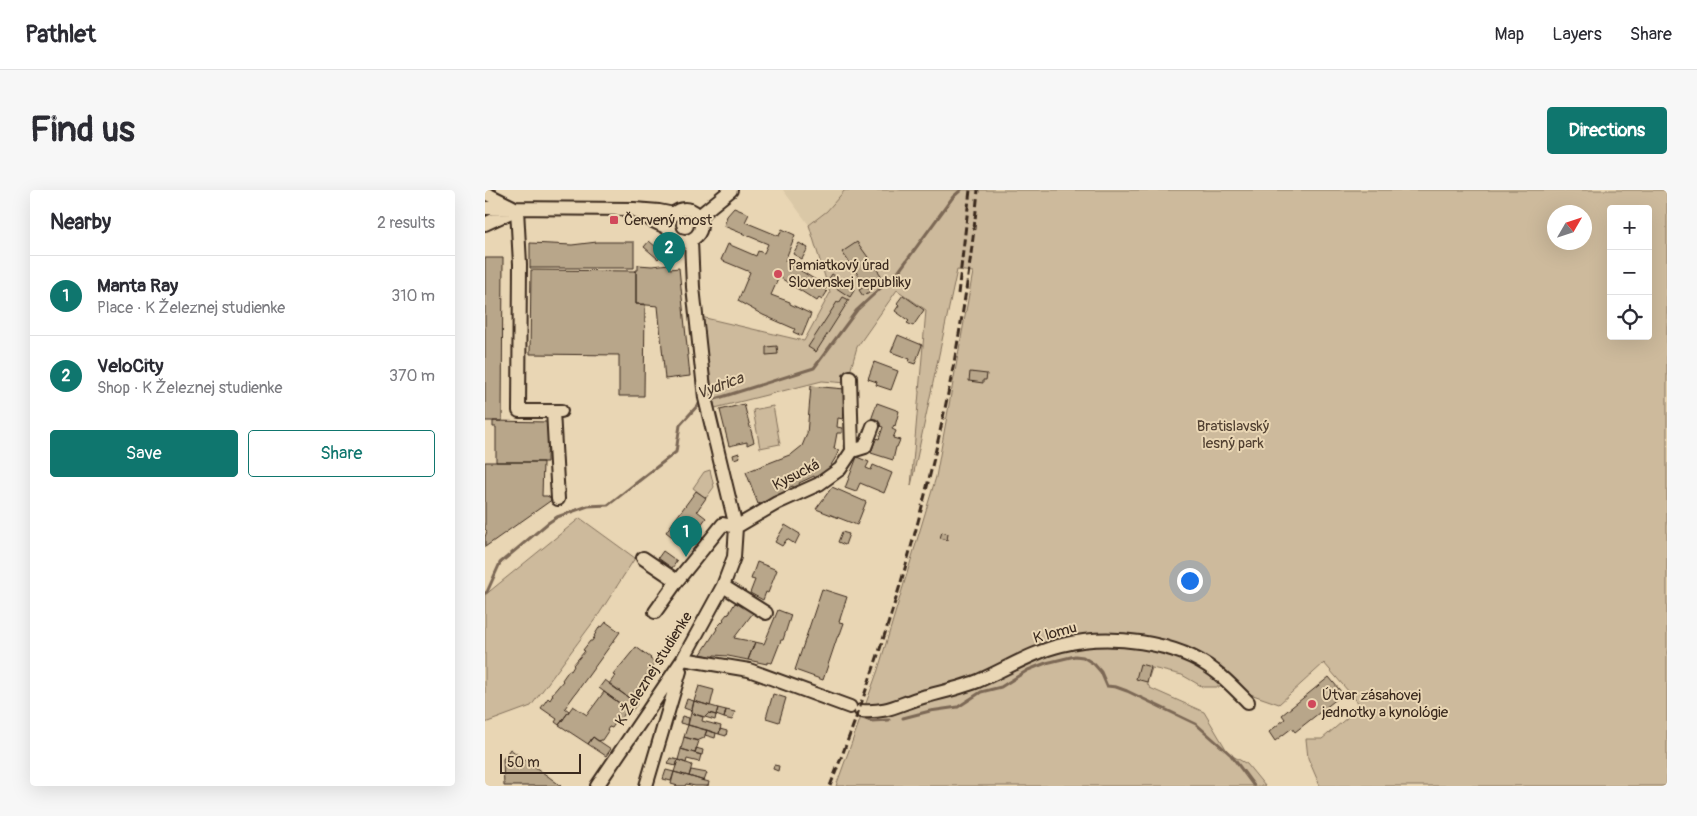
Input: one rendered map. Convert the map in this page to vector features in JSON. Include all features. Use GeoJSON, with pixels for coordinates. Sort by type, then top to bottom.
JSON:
{"type":"FeatureCollection","features":[{"type":"Feature","properties":{"kind":"street"},"geometry":{"type":"LineString","coordinates":[[699,216],[731,190]]}},
{"type":"Feature","properties":{"kind":"street"},"geometry":{"type":"LineString","coordinates":[[485,193],[517,209]]}},
{"type":"Feature","properties":{"kind":"street"},"geometry":{"type":"LineString","coordinates":[[485,208],[634,209],[674,214]]}},
{"type":"Feature","properties":{"kind":"street"},"geometry":{"type":"LineString","coordinates":[[485,224],[517,209]]}},
{"type":"Feature","properties":{"kind":"street"},"geometry":{"type":"LineString","coordinates":[[517,209],[520,264],[519,411],[557,411],[558,499]]}},
{"type":"Feature","properties":{"kind":"street"},"geometry":{"type":"LineString","coordinates":[[634,209],[669,228]]}},
{"type":"Feature","properties":{"kind":"street"},"geometry":{"type":"LineString","coordinates":[[680,210],[688,210],[699,216],[701,229],[699,234],[691,241],[678,240],[671,233],[669,228],[670,221],[674,214],[680,210]]}},
{"type":"Feature","properties":{"kind":"street","name":"K Železnej studienke"},"geometry":{"type":"LineString","coordinates":[[597,786],[683,658],[723,586],[734,557],[736,527],[705,398],[693,288],[691,241]]}},
{"type":"Feature","properties":{"kind":"street"},"geometry":{"type":"LineString","coordinates":[[850,377],[851,451]]}},
{"type":"Feature","properties":{"kind":"street","name":"Kysucká"},"geometry":{"type":"LineString","coordinates":[[677,581],[723,524],[736,527],[777,503],[819,484],[839,469],[851,451],[865,447],[873,426]]}},
{"type":"Feature","properties":{"kind":"street"},"geometry":{"type":"LineString","coordinates":[[643,558],[677,581],[655,612]]}},
{"type":"Feature","properties":{"kind":"street"},"geometry":{"type":"LineString","coordinates":[[723,586],[766,613]]}},
{"type":"Feature","properties":{"kind":"street","name":"K lomu"},"geometry":{"type":"LineString","coordinates":[[683,658],[749,670],[855,709],[878,712],[908,701],[977,681],[1035,654],[1061,645],[1079,641],[1109,640],[1137,642],[1164,646],[1197,659],[1215,671],[1249,702]]}},
{"type":"Feature","properties":{"kind":"street"},"geometry":{"type":"LineString","coordinates":[[646,786],[683,658]]}},
{"type":"Feature","properties":{"kind":"shaded area"},"geometry":{"type":"Polygon","coordinates":[[[783,190],[845,190],[827,211],[809,225],[783,190]]]}},
{"type":"Feature","properties":{"kind":"green space","name":"Bratislavský lesný park"},"geometry":{"type":"Polygon","coordinates":[[[845,190],[1667,190],[1667,786],[1320,786],[1308,758],[1306,739],[1322,739],[1361,706],[1324,663],[1279,704],[1230,687],[1203,687],[1182,675],[1152,668],[1147,683],[1150,688],[1204,712],[1229,754],[1247,764],[1265,786],[836,786],[878,670],[936,477],[973,272],[957,270],[911,486],[926,310],[897,290],[857,347],[847,383],[822,381],[715,408],[701,317],[804,341],[830,293],[809,225],[827,211],[845,190]]]}},
{"type":"Feature","properties":{"kind":"green space"},"geometry":{"type":"Polygon","coordinates":[[[773,406],[780,444],[760,448],[753,410],[773,406]]]}},
{"type":"Feature","properties":{"kind":"green space"},"geometry":{"type":"Polygon","coordinates":[[[710,470],[714,487],[706,498],[693,488],[704,472],[710,470]]]}},
{"type":"Feature","properties":{"kind":"green space"},"geometry":{"type":"Polygon","coordinates":[[[580,518],[635,558],[599,614],[531,706],[485,723],[485,595],[580,518]]]}},
{"type":"Feature","properties":{"kind":"building","name":"Pamiatkový úrad Slovenskej republiky"},"geometry":{"type":"Polygon","coordinates":[[[734,208],[749,214],[745,222],[779,236],[782,229],[795,235],[785,261],[827,287],[825,290],[827,292],[822,300],[819,298],[817,301],[779,277],[771,295],[790,302],[790,304],[811,314],[802,336],[793,332],[795,329],[763,315],[738,301],[750,272],[721,260],[728,244],[756,256],[758,251],[764,253],[768,244],[724,226],[727,216],[734,208]]]}},
{"type":"Feature","properties":{"kind":"building"},"geometry":{"type":"Polygon","coordinates":[[[649,241],[663,253],[658,259],[644,247],[649,241]]]}},
{"type":"Feature","properties":{"kind":"building"},"geometry":{"type":"Polygon","coordinates":[[[597,242],[634,242],[634,268],[530,268],[530,243],[572,245],[597,242]]]}},
{"type":"Feature","properties":{"kind":"building"},"geometry":{"type":"Polygon","coordinates":[[[857,242],[883,278],[868,289],[842,252],[857,242]]]}},
{"type":"Feature","properties":{"kind":"building"},"geometry":{"type":"Polygon","coordinates":[[[799,243],[808,248],[802,259],[793,254],[799,243]]]}},
{"type":"Feature","properties":{"kind":"building"},"geometry":{"type":"Polygon","coordinates":[[[485,258],[503,258],[502,421],[485,421],[485,258]]]}},
{"type":"Feature","properties":{"kind":"building"},"geometry":{"type":"Polygon","coordinates":[[[669,264],[670,269],[679,268],[690,376],[665,379],[658,306],[636,304],[636,270],[638,270],[638,265],[669,264]]]}},
{"type":"Feature","properties":{"kind":"building"},"geometry":{"type":"Polygon","coordinates":[[[531,270],[636,271],[636,304],[645,304],[644,396],[619,396],[619,355],[530,354],[531,270]]]}},
{"type":"Feature","properties":{"kind":"building"},"geometry":{"type":"Polygon","coordinates":[[[832,274],[855,289],[850,297],[827,282],[832,274]]]}},
{"type":"Feature","properties":{"kind":"building"},"geometry":{"type":"Polygon","coordinates":[[[866,286],[872,290],[863,296],[859,290],[866,286]]]}},
{"type":"Feature","properties":{"kind":"building"},"geometry":{"type":"Polygon","coordinates":[[[903,295],[924,310],[913,326],[907,323],[909,321],[895,311],[899,305],[897,303],[903,295]]]}},
{"type":"Feature","properties":{"kind":"building"},"geometry":{"type":"Polygon","coordinates":[[[843,297],[849,300],[816,352],[808,347],[837,302],[839,303],[843,297]]]}},
{"type":"Feature","properties":{"kind":"building"},"geometry":{"type":"Polygon","coordinates":[[[898,335],[922,345],[915,364],[909,362],[910,359],[891,352],[898,335]]]}},
{"type":"Feature","properties":{"kind":"building"},"geometry":{"type":"Polygon","coordinates":[[[777,346],[778,354],[766,355],[766,347],[777,346]]]}},
{"type":"Feature","properties":{"kind":"building"},"geometry":{"type":"Polygon","coordinates":[[[874,362],[898,371],[891,390],[876,385],[877,382],[868,379],[874,362]]]}},
{"type":"Feature","properties":{"kind":"building"},"geometry":{"type":"Polygon","coordinates":[[[970,372],[987,374],[986,380],[983,380],[983,383],[969,381],[970,372]]]}},
{"type":"Feature","properties":{"kind":"building"},"geometry":{"type":"Polygon","coordinates":[[[811,386],[845,389],[843,419],[838,418],[837,427],[842,428],[842,433],[837,433],[834,449],[839,450],[836,457],[828,470],[816,481],[814,476],[799,483],[801,488],[795,490],[793,486],[785,489],[787,493],[758,504],[746,472],[792,454],[802,446],[807,434],[811,386]]]}},
{"type":"Feature","properties":{"kind":"building"},"geometry":{"type":"Polygon","coordinates":[[[877,403],[899,411],[895,426],[892,429],[896,431],[893,438],[900,440],[893,460],[871,453],[876,438],[879,439],[883,427],[870,423],[877,403]]]}},
{"type":"Feature","properties":{"kind":"building"},"geometry":{"type":"Polygon","coordinates":[[[744,404],[754,442],[747,445],[747,442],[729,446],[720,410],[744,404]]]}},
{"type":"Feature","properties":{"kind":"building"},"geometry":{"type":"Polygon","coordinates":[[[493,421],[548,422],[547,462],[496,462],[496,427],[493,427],[493,421]]]}},
{"type":"Feature","properties":{"kind":"building"},"geometry":{"type":"Polygon","coordinates":[[[739,453],[740,457],[734,459],[733,455],[739,453]]]}},
{"type":"Feature","properties":{"kind":"building"},"geometry":{"type":"Polygon","coordinates":[[[857,457],[869,462],[866,468],[871,470],[873,465],[892,473],[884,493],[860,483],[856,492],[845,488],[857,457]]]}},
{"type":"Feature","properties":{"kind":"building"},"geometry":{"type":"Polygon","coordinates":[[[485,462],[543,462],[542,496],[553,499],[485,547],[487,531],[485,529],[485,462]]]}},
{"type":"Feature","properties":{"kind":"building"},"geometry":{"type":"Polygon","coordinates":[[[832,487],[866,502],[857,525],[816,509],[832,487]]]}},
{"type":"Feature","properties":{"kind":"building"},"geometry":{"type":"Polygon","coordinates":[[[696,491],[706,498],[697,511],[706,518],[685,547],[666,532],[696,491]]]}},
{"type":"Feature","properties":{"kind":"building"},"geometry":{"type":"Polygon","coordinates":[[[785,525],[800,534],[795,544],[787,539],[782,546],[775,542],[785,525]]]}},
{"type":"Feature","properties":{"kind":"building"},"geometry":{"type":"Polygon","coordinates":[[[842,532],[849,534],[845,545],[838,542],[842,532]]]}},
{"type":"Feature","properties":{"kind":"building"},"geometry":{"type":"Polygon","coordinates":[[[942,532],[948,534],[947,540],[940,538],[942,532]]]}},
{"type":"Feature","properties":{"kind":"building"},"geometry":{"type":"Polygon","coordinates":[[[663,551],[677,561],[672,568],[658,558],[663,551]]]}},
{"type":"Feature","properties":{"kind":"building"},"geometry":{"type":"Polygon","coordinates":[[[757,562],[777,570],[768,593],[766,592],[763,600],[750,593],[755,580],[751,579],[757,562]]]}},
{"type":"Feature","properties":{"kind":"building"},"geometry":{"type":"Polygon","coordinates":[[[822,589],[847,597],[839,622],[844,623],[823,680],[795,670],[822,589]]]}},
{"type":"Feature","properties":{"kind":"building"},"geometry":{"type":"Polygon","coordinates":[[[740,600],[756,609],[734,638],[755,642],[748,660],[701,654],[716,628],[728,615],[735,603],[740,600]]]}},
{"type":"Feature","properties":{"kind":"building"},"geometry":{"type":"Polygon","coordinates":[[[778,610],[791,615],[783,640],[781,640],[772,663],[767,662],[767,664],[748,660],[755,642],[764,644],[778,610]]]}},
{"type":"Feature","properties":{"kind":"building"},"geometry":{"type":"Polygon","coordinates":[[[606,622],[620,632],[565,708],[569,711],[559,725],[555,722],[557,719],[541,708],[548,698],[550,700],[552,694],[569,670],[571,671],[573,665],[585,651],[583,650],[590,641],[592,641],[600,626],[602,627],[606,622]]]}},
{"type":"Feature","properties":{"kind":"building"},"geometry":{"type":"Polygon","coordinates":[[[636,647],[655,662],[644,678],[647,680],[629,698],[609,684],[615,676],[613,675],[636,647]]]}},
{"type":"Feature","properties":{"kind":"building"},"geometry":{"type":"Polygon","coordinates":[[[1140,664],[1151,667],[1147,682],[1136,679],[1140,664]]]}},
{"type":"Feature","properties":{"kind":"building","name":"Útvar zásahovej jednotky a kynológie"},"geometry":{"type":"Polygon","coordinates":[[[1329,677],[1343,694],[1295,732],[1292,728],[1275,741],[1269,732],[1285,719],[1282,715],[1329,677]]]}},
{"type":"Feature","properties":{"kind":"building"},"geometry":{"type":"Polygon","coordinates":[[[605,680],[637,704],[631,712],[599,688],[605,680]]]}},
{"type":"Feature","properties":{"kind":"building"},"geometry":{"type":"Polygon","coordinates":[[[699,686],[714,690],[710,706],[694,701],[699,686]]]}},
{"type":"Feature","properties":{"kind":"building"},"geometry":{"type":"Polygon","coordinates":[[[604,692],[628,709],[618,723],[616,722],[612,728],[609,727],[602,740],[598,741],[593,737],[588,744],[559,725],[573,706],[587,715],[604,692]]]}},
{"type":"Feature","properties":{"kind":"building"},"geometry":{"type":"Polygon","coordinates":[[[773,694],[786,698],[779,722],[766,718],[773,694]]]}},
{"type":"Feature","properties":{"kind":"building"},"geometry":{"type":"Polygon","coordinates":[[[687,699],[694,701],[692,711],[684,708],[687,699]]]}},
{"type":"Feature","properties":{"kind":"building"},"geometry":{"type":"Polygon","coordinates":[[[694,701],[718,708],[716,715],[709,713],[705,717],[691,713],[694,701]]]}},
{"type":"Feature","properties":{"kind":"building"},"geometry":{"type":"Polygon","coordinates":[[[718,708],[726,710],[724,718],[716,715],[718,708]]]}},
{"type":"Feature","properties":{"kind":"building"},"geometry":{"type":"Polygon","coordinates":[[[726,710],[735,712],[732,720],[724,718],[726,710]]]}},
{"type":"Feature","properties":{"kind":"building"},"geometry":{"type":"Polygon","coordinates":[[[691,713],[703,717],[702,721],[721,726],[719,734],[688,725],[691,713]]]}},
{"type":"Feature","properties":{"kind":"building"},"geometry":{"type":"Polygon","coordinates":[[[709,713],[716,715],[715,720],[705,717],[709,713]]]}},
{"type":"Feature","properties":{"kind":"building"},"geometry":{"type":"Polygon","coordinates":[[[682,716],[689,718],[688,725],[680,723],[682,716]]]}},
{"type":"Feature","properties":{"kind":"building"},"geometry":{"type":"Polygon","coordinates":[[[688,725],[707,730],[704,738],[697,741],[684,737],[688,725]]]}},
{"type":"Feature","properties":{"kind":"building"},"geometry":{"type":"Polygon","coordinates":[[[720,729],[727,731],[726,736],[719,734],[720,729]]]}},
{"type":"Feature","properties":{"kind":"building"},"geometry":{"type":"Polygon","coordinates":[[[707,730],[716,733],[715,738],[705,735],[707,730]]]}},
{"type":"Feature","properties":{"kind":"building"},"geometry":{"type":"Polygon","coordinates":[[[593,737],[611,749],[606,756],[588,744],[593,737]]]}},
{"type":"Feature","properties":{"kind":"building"},"geometry":{"type":"Polygon","coordinates":[[[684,737],[699,741],[695,753],[681,749],[684,737]]]}},
{"type":"Feature","properties":{"kind":"building"},"geometry":{"type":"Polygon","coordinates":[[[696,748],[703,750],[702,755],[695,753],[696,748]]]}},
{"type":"Feature","properties":{"kind":"building"},"geometry":{"type":"Polygon","coordinates":[[[510,749],[561,786],[504,786],[503,759],[510,749]]]}},
{"type":"Feature","properties":{"kind":"building"},"geometry":{"type":"Polygon","coordinates":[[[681,749],[701,755],[699,762],[687,759],[686,763],[678,760],[681,749]]]}},
{"type":"Feature","properties":{"kind":"building"},"geometry":{"type":"Polygon","coordinates":[[[670,758],[678,760],[676,766],[668,764],[670,758]]]}},
{"type":"Feature","properties":{"kind":"building"},"geometry":{"type":"Polygon","coordinates":[[[678,760],[692,765],[689,776],[674,772],[678,760]]]}},
{"type":"Feature","properties":{"kind":"building"},"geometry":{"type":"Polygon","coordinates":[[[774,765],[779,766],[778,771],[773,769],[774,765]]]}},
{"type":"Feature","properties":{"kind":"building"},"geometry":{"type":"Polygon","coordinates":[[[666,770],[674,772],[671,781],[663,779],[666,770]]]}},
{"type":"Feature","properties":{"kind":"building"},"geometry":{"type":"Polygon","coordinates":[[[691,770],[707,773],[704,781],[689,776],[691,770]]]}},
{"type":"Feature","properties":{"kind":"building"},"geometry":{"type":"Polygon","coordinates":[[[674,772],[709,782],[708,786],[686,784],[685,786],[678,786],[671,784],[674,772]]]}},
{"type":"Feature","properties":{"kind":"waterway","name":"Vydrica"},"geometry":{"type":"LineString","coordinates":[[709,401],[814,368],[857,310],[899,271],[953,197],[961,190]]}},
{"type":"Feature","properties":{"kind":"waterway","name":"Vydrica"},"geometry":{"type":"LineString","coordinates":[[485,593],[500,563],[548,523],[557,517],[588,506],[608,505],[676,452],[680,425],[699,404],[703,403]]}},
{"type":"Feature","properties":{"kind":"waterway"},"geometry":{"type":"LineString","coordinates":[[903,718],[930,711],[958,707],[981,692],[1001,687],[1028,670],[1046,663],[1075,656],[1083,657],[1094,664],[1101,672],[1107,686],[1127,691],[1196,724],[1231,755],[1254,786]]}},
{"type":"Feature","properties":{"kind":"waterway"},"geometry":{"type":"LineString","coordinates":[[860,717],[871,721],[889,720]]}},
{"type":"Feature","properties":{"kind":"railway"},"geometry":{"type":"LineString","coordinates":[[958,294],[970,190]]}},
{"type":"Feature","properties":{"kind":"railway"},"geometry":{"type":"LineString","coordinates":[[830,786],[883,641],[925,493],[958,343],[978,190]]}},
{"type":"Feature","properties":{"kind":"place","name":"Červený most"},"geometry":{"type":"Point","coordinates":[614,220]}},
{"type":"Feature","properties":{"kind":"place","name":"VeloCity"},"geometry":{"type":"Point","coordinates":[669,273]}},
{"type":"Feature","properties":{"kind":"place","name":"Pamiatkový úrad Slovenskej republiky"},"geometry":{"type":"Point","coordinates":[778,274]}},
{"type":"Feature","properties":{"kind":"place","name":"Manta Ray"},"geometry":{"type":"Point","coordinates":[686,557]}},
{"type":"Feature","properties":{"kind":"place","name":"Útvar zásahovej jednotky a kynológie"},"geometry":{"type":"Point","coordinates":[1312,704]}}]}
